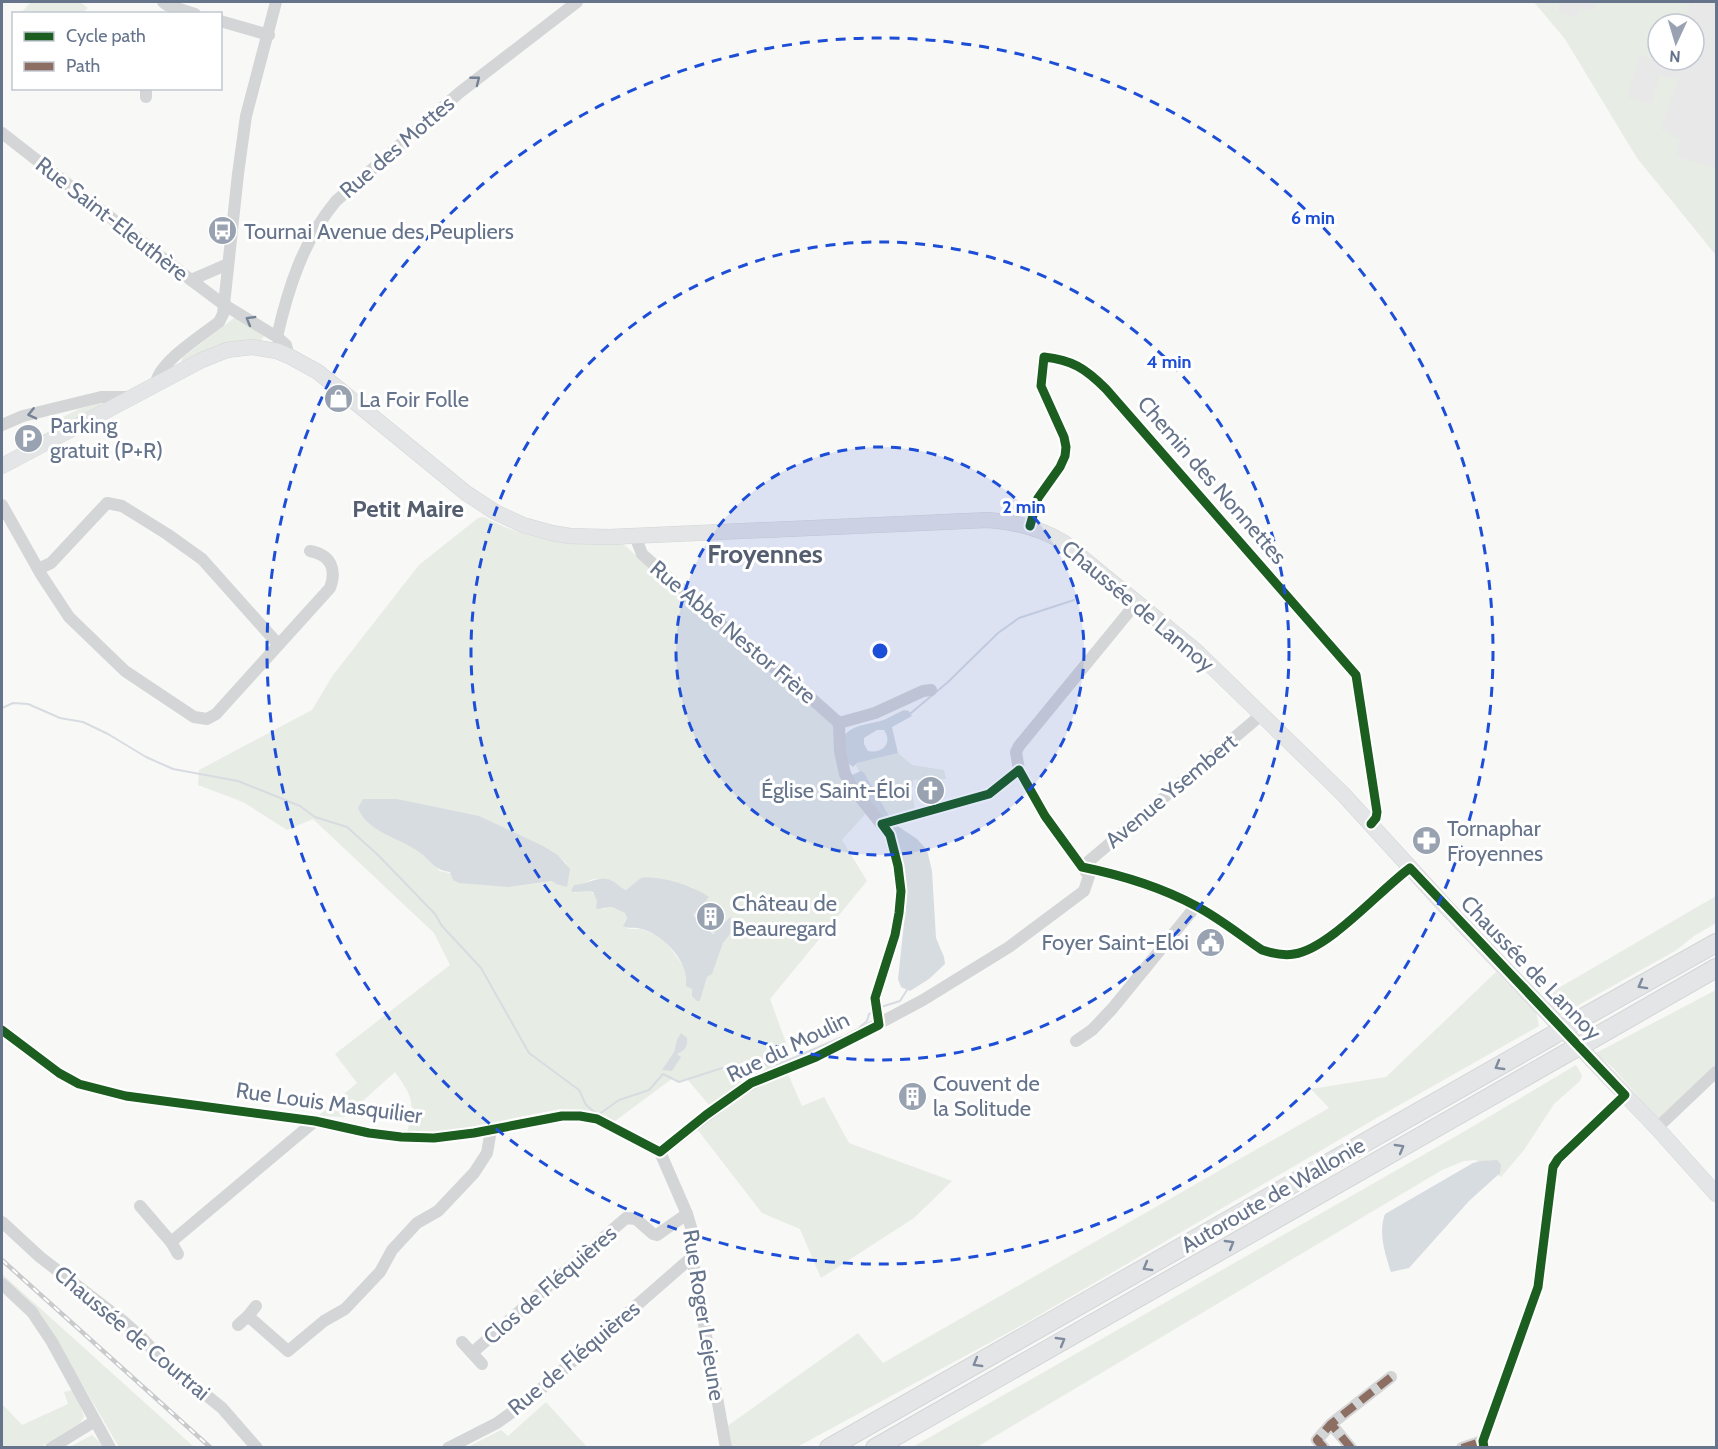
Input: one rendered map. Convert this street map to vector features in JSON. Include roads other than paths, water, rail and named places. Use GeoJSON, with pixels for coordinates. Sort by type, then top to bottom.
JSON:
{"type":"FeatureCollection","features":[{"type":"Feature","properties":{"kind":"highway","name":"Autoroute de Wallonie"},"geometry":{"type":"LineString","coordinates":[[829,1448],[1716,943]]}},
{"type":"Feature","properties":{"kind":"highway","name":"Autoroute de Wallonie"},"geometry":{"type":"LineString","coordinates":[[875,1448],[1716,968]]}},
{"type":"Feature","properties":{"kind":"main road","name":"Chaussée de Lannoy"},"geometry":{"type":"LineString","coordinates":[[2,466],[202,360],[227,350],[252,347],[277,351],[324,376],[466,493],[495,512],[523,525],[552,533],[588,537],[635,536],[988,519],[1030,526],[1050,534],[1064,542],[1196,651],[1343,794],[1410,868],[1657,1128],[1716,1194]]}},
{"type":"Feature","properties":{"kind":"street"},"geometry":{"type":"LineString","coordinates":[[156,383],[157,376],[170,360],[219,322],[223,314],[246,116],[276,2]]}},
{"type":"Feature","properties":{"kind":"street","name":"Rue des Mottes"},"geometry":{"type":"LineString","coordinates":[[278,337],[292,280],[324,216],[336,201],[459,93],[577,2]]}},
{"type":"Feature","properties":{"kind":"street"},"geometry":{"type":"LineString","coordinates":[[165,7],[186,12]]}},
{"type":"Feature","properties":{"kind":"street"},"geometry":{"type":"LineString","coordinates":[[222,22],[268,35]]}},
{"type":"Feature","properties":{"kind":"street","name":"Rue Saint-Eleuthère"},"geometry":{"type":"LineString","coordinates":[[2,133],[223,304],[278,337]]}},
{"type":"Feature","properties":{"kind":"street"},"geometry":{"type":"LineString","coordinates":[[191,280],[228,264]]}},
{"type":"Feature","properties":{"kind":"street"},"geometry":{"type":"LineString","coordinates":[[278,337],[286,345],[289,356]]}},
{"type":"Feature","properties":{"kind":"street","name":"Chemin des Nonnettes"},"geometry":{"type":"LineString","coordinates":[[1030,526],[1038,498],[1065,456],[1064,437],[1041,386],[1044,357],[1062,359],[1079,366],[1106,389],[1356,675],[1377,812],[1371,824]]}},
{"type":"Feature","properties":{"kind":"street"},"geometry":{"type":"LineString","coordinates":[[2,425],[23,416],[101,397],[131,397]]}},
{"type":"Feature","properties":{"kind":"street"},"geometry":{"type":"LineString","coordinates":[[38,569],[51,563],[107,503],[122,506],[202,559],[278,644]]}},
{"type":"Feature","properties":{"kind":"street"},"geometry":{"type":"LineString","coordinates":[[2,505],[38,569],[69,617],[125,671],[195,717],[207,719],[216,714],[330,588],[334,577],[329,561],[320,553],[310,551]]}},
{"type":"Feature","properties":{"kind":"street","name":"Rue Abbé Nestor Frère"},"geometry":{"type":"LineString","coordinates":[[635,536],[642,554],[718,622],[839,723]]}},
{"type":"Feature","properties":{"kind":"street"},"geometry":{"type":"LineString","coordinates":[[1137,602],[1019,746],[1016,754],[1019,770],[1045,816],[1082,867],[1110,873],[1149,886],[1196,906],[1262,950],[1294,954],[1319,945],[1410,868]]}},
{"type":"Feature","properties":{"kind":"street"},"geometry":{"type":"LineString","coordinates":[[877,1016],[877,992],[895,935],[901,891],[887,822],[855,791],[845,774],[840,751],[839,723],[875,713],[923,691],[931,690]]}},
{"type":"Feature","properties":{"kind":"street","name":"Avenue Ysembert"},"geometry":{"type":"LineString","coordinates":[[1082,867],[1261,715]]}},
{"type":"Feature","properties":{"kind":"street"},"geometry":{"type":"LineString","coordinates":[[887,822],[989,794],[1019,770]]}},
{"type":"Feature","properties":{"kind":"street","name":"Rue du Moulin"},"geometry":{"type":"LineString","coordinates":[[660,1152],[751,1083],[816,1057],[877,1016],[939,991],[1008,947],[1084,891],[1089,876],[1082,867]]}},
{"type":"Feature","properties":{"kind":"street"},"geometry":{"type":"LineString","coordinates":[[1076,1041],[1092,1030],[1112,1009],[1196,906]]}},
{"type":"Feature","properties":{"kind":"street","name":"Rue Louis Masquilier"},"geometry":{"type":"LineString","coordinates":[[2,1029],[59,1073],[90,1088],[126,1096],[315,1121],[369,1134],[401,1137],[434,1138],[562,1116],[580,1116],[597,1119],[660,1152]]}},
{"type":"Feature","properties":{"kind":"street"},"geometry":{"type":"LineString","coordinates":[[1657,1128],[1716,1072]]}},
{"type":"Feature","properties":{"kind":"street"},"geometry":{"type":"LineString","coordinates":[[1462,1448],[1483,1444],[1538,1287],[1552,1167],[1625,1095]]}},
{"type":"Feature","properties":{"kind":"street"},"geometry":{"type":"LineString","coordinates":[[140,1206],[175,1248],[315,1121]]}},
{"type":"Feature","properties":{"kind":"street"},"geometry":{"type":"LineString","coordinates":[[248,1316],[288,1352],[324,1321],[345,1309],[380,1272],[392,1250],[417,1223],[438,1211],[479,1166],[490,1144],[491,1130]]}},
{"type":"Feature","properties":{"kind":"street","name":"Rue Roger Lejeune"},"geometry":{"type":"LineString","coordinates":[[660,1152],[687,1214],[693,1234],[692,1257],[726,1448]]}},
{"type":"Feature","properties":{"kind":"street","name":"Clos de Fléquières"},"geometry":{"type":"LineString","coordinates":[[472,1353],[626,1218],[636,1219],[652,1234],[657,1235],[687,1214]]}},
{"type":"Feature","properties":{"kind":"street","name":"Chaussée de Courtrai"},"geometry":{"type":"LineString","coordinates":[[2,1222],[40,1257],[123,1321],[187,1384],[222,1408],[257,1448]]}},
{"type":"Feature","properties":{"kind":"street","name":"Rue de Fléquières"},"geometry":{"type":"LineString","coordinates":[[448,1448],[497,1423],[526,1402],[692,1257]]}},
{"type":"Feature","properties":{"kind":"street"},"geometry":{"type":"LineString","coordinates":[[2,1284],[32,1312],[52,1342],[110,1448]]}},
{"type":"Feature","properties":{"kind":"street"},"geometry":{"type":"LineString","coordinates":[[238,1325],[256,1306]]}},
{"type":"Feature","properties":{"kind":"street","name":"Clos de Fléquières"},"geometry":{"type":"LineString","coordinates":[[462,1342],[482,1364]]}},
{"type":"Feature","properties":{"kind":"street"},"geometry":{"type":"LineString","coordinates":[[1324,1448],[1317,1440],[1330,1424],[1391,1377]]}},
{"type":"Feature","properties":{"kind":"street"},"geometry":{"type":"LineString","coordinates":[[51,1448],[95,1421]]}},
{"type":"Feature","properties":{"kind":"street"},"geometry":{"type":"LineString","coordinates":[[1330,1424],[1351,1448]]}},
{"type":"Feature","properties":{"kind":"waterway"},"geometry":{"type":"LineString","coordinates":[[911,713],[948,682],[998,633],[1019,618],[1074,600]]}},
{"type":"Feature","properties":{"kind":"waterway"},"geometry":{"type":"LineString","coordinates":[[2,708],[13,703],[28,704],[60,718],[83,722],[146,757],[173,769],[238,781],[300,806],[315,817],[347,827],[378,855],[435,914],[442,926],[481,968],[529,1053],[579,1090],[586,1105],[598,1115],[619,1100],[649,1090],[663,1074],[679,1082],[725,1067],[731,1075],[740,1079],[762,1064],[774,1065],[784,1062],[842,1037]]}},
{"type":"Feature","properties":{"kind":"waterway"},"geometry":{"type":"LineString","coordinates":[[881,1007],[900,1001],[907,990]]}},
{"type":"Feature","properties":{"kind":"waterway"},"geometry":{"type":"LineString","coordinates":[[860,1027],[867,1021],[869,1014],[874,1012]]}},
{"type":"Feature","properties":{"kind":"railway"},"geometry":{"type":"LineString","coordinates":[[2,1260],[211,1448]]}},
{"type":"Feature","properties":{"kind":"place","name":"Tournai Avenue des Peupliers"},"geometry":{"type":"Point","coordinates":[223,231]}},
{"type":"Feature","properties":{"kind":"place","name":"La Foir Folle"},"geometry":{"type":"Point","coordinates":[338,399]}},
{"type":"Feature","properties":{"kind":"place","name":"Parking gratuit (P+R)"},"geometry":{"type":"Point","coordinates":[29,438]}},
{"type":"Feature","properties":{"kind":"place","name":"Église Saint-Éloi"},"geometry":{"type":"Point","coordinates":[931,790]}},
{"type":"Feature","properties":{"kind":"place","name":"Tornaphar Froyennes"},"geometry":{"type":"Point","coordinates":[1426,841]}},
{"type":"Feature","properties":{"kind":"place","name":"Château de Beauregard"},"geometry":{"type":"Point","coordinates":[711,916]}},
{"type":"Feature","properties":{"kind":"place","name":"Foyer Saint-Eloi"},"geometry":{"type":"Point","coordinates":[1210,942]}},
{"type":"Feature","properties":{"kind":"place","name":"Couvent de la Solitude"},"geometry":{"type":"Point","coordinates":[912,1096]}},
{"type":"Feature","properties":{"kind":"district","name":"Petit Maire"},"geometry":{"type":"Point","coordinates":[408,508]}},
{"type":"Feature","properties":{"kind":"district","name":"Froyennes"},"geometry":{"type":"Point","coordinates":[765,554]}}]}
